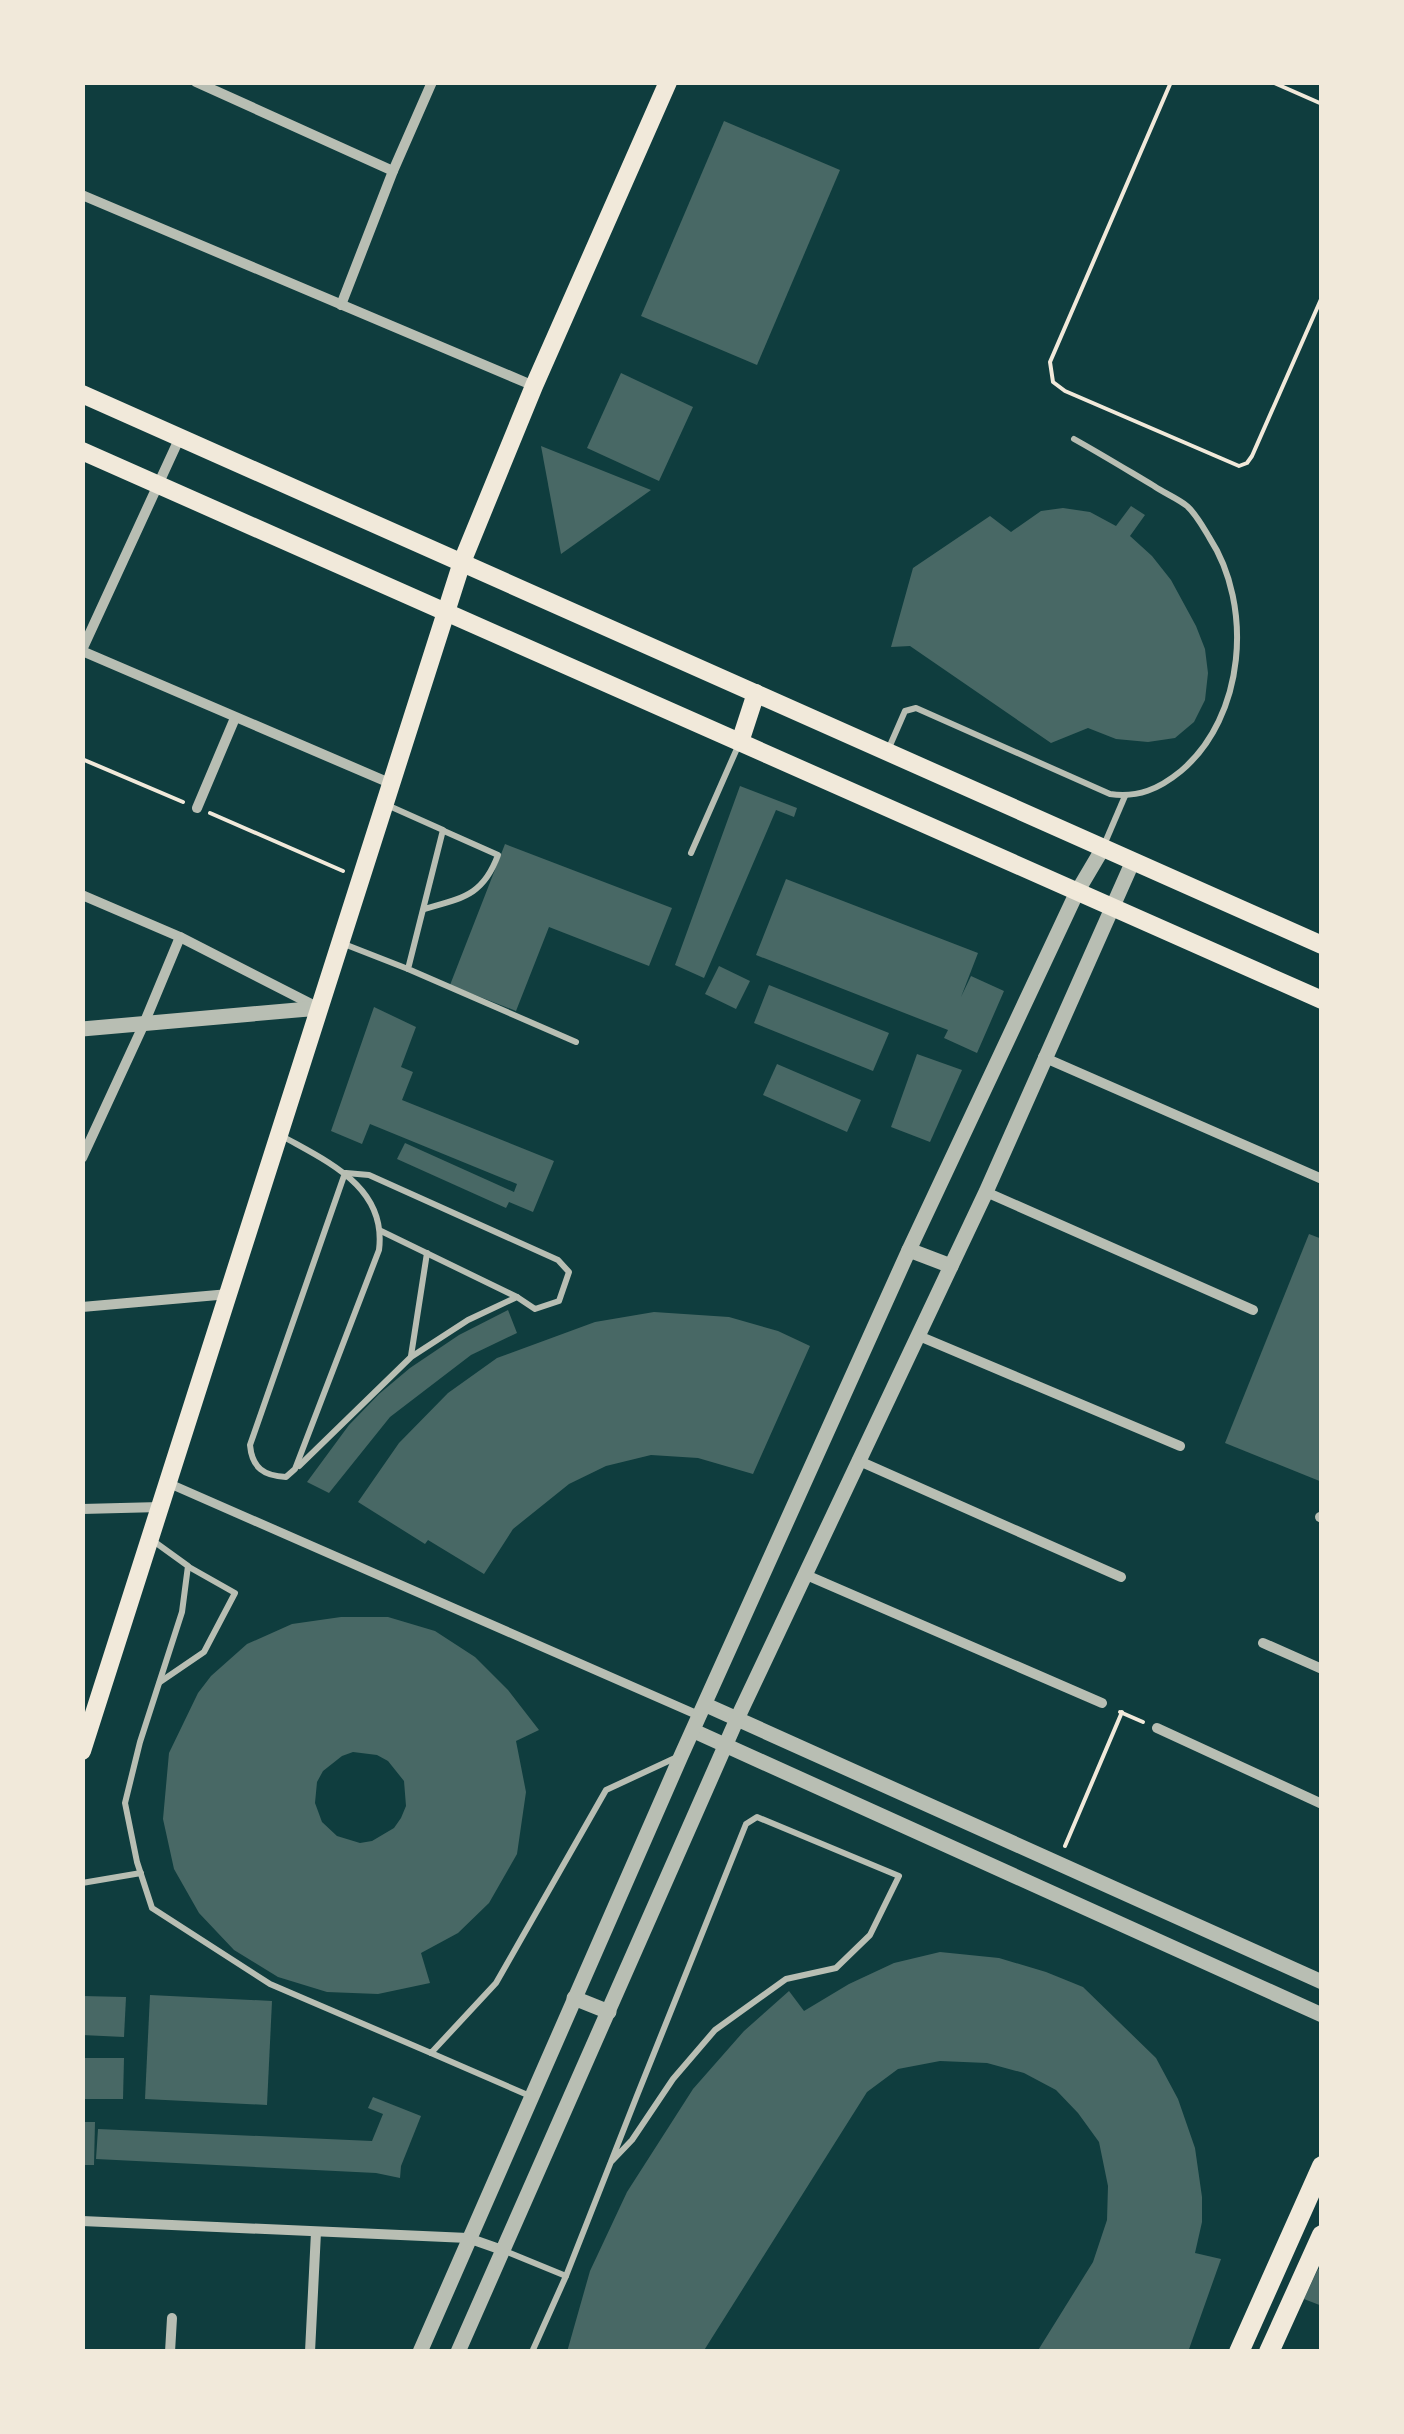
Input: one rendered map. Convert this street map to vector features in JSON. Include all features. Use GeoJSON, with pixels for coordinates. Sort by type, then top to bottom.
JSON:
{"type":"FeatureCollection","features":[{"type":"Feature","properties":{"kind":"main road"},"geometry":{"type":"LineString","coordinates":[[82,1751],[88,1716],[161,1507],[462,562],[534,386],[668,82]]}},
{"type":"Feature","properties":{"kind":"main road"},"geometry":{"type":"LineString","coordinates":[[82,394],[1322,944]]}},
{"type":"Feature","properties":{"kind":"main road"},"geometry":{"type":"LineString","coordinates":[[82,451],[1322,1000]]}},
{"type":"Feature","properties":{"kind":"main road"},"geometry":{"type":"LineString","coordinates":[[740,742],[756,693]]}},
{"type":"Feature","properties":{"kind":"main road"},"geometry":{"type":"LineString","coordinates":[[1239,2352],[1322,2166]]}},
{"type":"Feature","properties":{"kind":"main road"},"geometry":{"type":"LineString","coordinates":[[1269,2352],[1322,2234]]}},
{"type":"Feature","properties":{"kind":"street"},"geometry":{"type":"LineString","coordinates":[[196,82],[392,171]]}},
{"type":"Feature","properties":{"kind":"street"},"geometry":{"type":"LineString","coordinates":[[341,305],[392,171],[432,82]]}},
{"type":"Feature","properties":{"kind":"street"},"geometry":{"type":"LineString","coordinates":[[82,195],[534,386]]}},
{"type":"Feature","properties":{"kind":"street"},"geometry":{"type":"LineString","coordinates":[[180,437],[82,650],[392,784]]}},
{"type":"Feature","properties":{"kind":"street"},"geometry":{"type":"LineString","coordinates":[[197,808],[235,718]]}},
{"type":"Feature","properties":{"kind":"street"},"geometry":{"type":"LineString","coordinates":[[420,2352],[681,1756],[909,1250],[1076,892],[1103,848]]}},
{"type":"Feature","properties":{"kind":"street"},"geometry":{"type":"LineString","coordinates":[[458,2352],[737,1719],[986,1192],[1133,861]]}},
{"type":"Feature","properties":{"kind":"street"},"geometry":{"type":"LineString","coordinates":[[82,895],[180,937],[320,1008]]}},
{"type":"Feature","properties":{"kind":"street"},"geometry":{"type":"LineString","coordinates":[[82,1158],[144,1026],[180,937]]}},
{"type":"Feature","properties":{"kind":"street"},"geometry":{"type":"LineString","coordinates":[[82,1029],[320,1008]]}},
{"type":"Feature","properties":{"kind":"street"},"geometry":{"type":"LineString","coordinates":[[1043,1057],[1322,1179]]}},
{"type":"Feature","properties":{"kind":"street"},"geometry":{"type":"LineString","coordinates":[[986,1192],[1253,1310]]}},
{"type":"Feature","properties":{"kind":"street"},"geometry":{"type":"LineString","coordinates":[[909,1250],[951,1266]]}},
{"type":"Feature","properties":{"kind":"street"},"geometry":{"type":"LineString","coordinates":[[82,1307],[229,1294]]}},
{"type":"Feature","properties":{"kind":"street"},"geometry":{"type":"LineString","coordinates":[[919,1336],[1180,1446]]}},
{"type":"Feature","properties":{"kind":"street"},"geometry":{"type":"LineString","coordinates":[[858,1460],[1120,1577]]}},
{"type":"Feature","properties":{"kind":"street"},"geometry":{"type":"LineString","coordinates":[[168,1483],[700,1717],[737,1719],[1322,1982]]}},
{"type":"Feature","properties":{"kind":"street"},"geometry":{"type":"LineString","coordinates":[[82,1510],[161,1507]]}},
{"type":"Feature","properties":{"kind":"street"},"geometry":{"type":"LineString","coordinates":[[804,1574],[1102,1704]]}},
{"type":"Feature","properties":{"kind":"street"},"geometry":{"type":"LineString","coordinates":[[1263,1643],[1322,1669]]}},
{"type":"Feature","properties":{"kind":"street"},"geometry":{"type":"LineString","coordinates":[[700,1717],[726,1746],[1322,2014]]}},
{"type":"Feature","properties":{"kind":"street"},"geometry":{"type":"LineString","coordinates":[[1157,1728],[1322,1804]]}},
{"type":"Feature","properties":{"kind":"street"},"geometry":{"type":"LineString","coordinates":[[574,1998],[609,2012]]}},
{"type":"Feature","properties":{"kind":"street"},"geometry":{"type":"LineString","coordinates":[[82,2221],[468,2238],[505,2251]]}},
{"type":"Feature","properties":{"kind":"street"},"geometry":{"type":"LineString","coordinates":[[310,2352],[316,2232]]}},
{"type":"Feature","properties":{"kind":"street"},"geometry":{"type":"LineString","coordinates":[[170,2352],[172,2318]]}},
{"type":"Feature","properties":{"kind":"lane"},"geometry":{"type":"LineString","coordinates":[[888,752],[905,711],[916,708],[1110,794],[1124,796],[1164,785],[1191,762],[1212,735],[1225,710],[1235,671],[1236,624],[1223,568],[1212,542],[1188,507],[1074,438]]}},
{"type":"Feature","properties":{"kind":"lane"},"geometry":{"type":"LineString","coordinates":[[691,853],[740,742]]}},
{"type":"Feature","properties":{"kind":"lane"},"geometry":{"type":"LineString","coordinates":[[1103,848],[1124,796]]}},
{"type":"Feature","properties":{"kind":"lane"},"geometry":{"type":"LineString","coordinates":[[385,804],[498,855],[491,874],[470,896],[423,910]]}},
{"type":"Feature","properties":{"kind":"lane"},"geometry":{"type":"LineString","coordinates":[[408,969],[444,830]]}},
{"type":"Feature","properties":{"kind":"lane"},"geometry":{"type":"LineString","coordinates":[[341,943],[576,1042]]}},
{"type":"Feature","properties":{"kind":"lane"},"geometry":{"type":"LineString","coordinates":[[280,1134],[345,1173],[373,1204],[381,1230],[378,1250],[295,1469]]}},
{"type":"Feature","properties":{"kind":"lane"},"geometry":{"type":"LineString","coordinates":[[345,1173],[369,1175],[558,1260],[569,1272],[559,1301],[536,1309],[381,1230]]}},
{"type":"Feature","properties":{"kind":"lane"},"geometry":{"type":"LineString","coordinates":[[345,1173],[250,1446],[252,1461],[260,1470],[286,1477],[411,1357],[468,1320],[517,1296]]}},
{"type":"Feature","properties":{"kind":"lane"},"geometry":{"type":"LineString","coordinates":[[411,1357],[427,1253]]}},
{"type":"Feature","properties":{"kind":"lane"},"geometry":{"type":"LineString","coordinates":[[150,1539],[235,1594],[204,1652],[159,1683]]}},
{"type":"Feature","properties":{"kind":"lane"},"geometry":{"type":"LineString","coordinates":[[188,1566],[182,1612],[125,1802],[152,1908],[270,1984],[531,2096]]}},
{"type":"Feature","properties":{"kind":"lane"},"geometry":{"type":"LineString","coordinates":[[432,2053],[496,1983],[606,1790],[681,1756]]}},
{"type":"Feature","properties":{"kind":"lane"},"geometry":{"type":"LineString","coordinates":[[532,2352],[746,1824],[756,1817],[898,1876],[870,1936],[836,1968],[786,1979],[715,2030],[611,2162]]}},
{"type":"Feature","properties":{"kind":"lane"},"geometry":{"type":"LineString","coordinates":[[82,1884],[141,1873]]}},
{"type":"Feature","properties":{"kind":"lane"},"geometry":{"type":"LineString","coordinates":[[505,2251],[566,2276]]}},
{"type":"Feature","properties":{"kind":"path"},"geometry":{"type":"LineString","coordinates":[[1171,82],[1050,362],[1053,382],[1065,391],[1239,466],[1247,464],[1322,297]]}},
{"type":"Feature","properties":{"kind":"path"},"geometry":{"type":"LineString","coordinates":[[1272,82],[1322,104]]}},
{"type":"Feature","properties":{"kind":"path"},"geometry":{"type":"LineString","coordinates":[[82,758],[362,879]]}},
{"type":"Feature","properties":{"kind":"path"},"geometry":{"type":"LineString","coordinates":[[1102,1704],[1157,1728]]}},
{"type":"Feature","properties":{"kind":"path"},"geometry":{"type":"LineString","coordinates":[[1058,1863],[1122,1712]]}},
{"type":"Feature","properties":{"kind":"building"},"geometry":{"type":"Polygon","coordinates":[[[724,121],[840,170],[757,365],[641,316],[724,121]]]}},
{"type":"Feature","properties":{"kind":"building"},"geometry":{"type":"Polygon","coordinates":[[[621,373],[693,407],[659,481],[587,448],[621,373]]]}},
{"type":"Feature","properties":{"kind":"building"},"geometry":{"type":"Polygon","coordinates":[[[541,446],[651,490],[561,554],[541,446]]]}},
{"type":"Feature","properties":{"kind":"building"},"geometry":{"type":"Polygon","coordinates":[[[1131,506],[1145,515],[1130,536],[1171,580],[1205,649],[1205,700],[1194,722],[1175,738],[1148,742],[1116,739],[1088,728],[1051,743],[910,646],[891,647],[913,568],[990,516],[1011,532],[1041,511],[1063,508],[1090,512],[1116,526],[1131,506]]]}},
{"type":"Feature","properties":{"kind":"building"},"geometry":{"type":"Polygon","coordinates":[[[740,786],[797,808],[794,817],[776,810],[704,978],[675,965],[740,786]]]}},
{"type":"Feature","properties":{"kind":"building"},"geometry":{"type":"Polygon","coordinates":[[[505,844],[672,908],[649,966],[549,927],[516,1011],[450,985],[505,844]]]}},
{"type":"Feature","properties":{"kind":"building"},"geometry":{"type":"Polygon","coordinates":[[[786,879],[978,953],[961,997],[971,976],[1004,991],[977,1053],[944,1038],[948,1030],[756,955],[786,879]]]}},
{"type":"Feature","properties":{"kind":"building"},"geometry":{"type":"Polygon","coordinates":[[[719,966],[750,981],[736,1009],[705,994],[719,966]]]}},
{"type":"Feature","properties":{"kind":"building"},"geometry":{"type":"Polygon","coordinates":[[[769,985],[889,1033],[873,1071],[754,1023],[769,985]]]}},
{"type":"Feature","properties":{"kind":"building"},"geometry":{"type":"Polygon","coordinates":[[[374,1007],[416,1027],[401,1067],[413,1072],[402,1100],[554,1161],[533,1212],[509,1202],[506,1208],[397,1159],[405,1143],[514,1192],[517,1184],[370,1124],[362,1144],[331,1131],[374,1007]]]}},
{"type":"Feature","properties":{"kind":"building"},"geometry":{"type":"Polygon","coordinates":[[[917,1054],[962,1070],[930,1142],[891,1127],[917,1054]]]}},
{"type":"Feature","properties":{"kind":"building"},"geometry":{"type":"Polygon","coordinates":[[[777,1064],[861,1100],[847,1132],[763,1095],[777,1064]]]}},
{"type":"Feature","properties":{"kind":"building"},"geometry":{"type":"Polygon","coordinates":[[[1309,1234],[1322,1239],[1322,1482],[1225,1443],[1309,1234]]]}},
{"type":"Feature","properties":{"kind":"building"},"geometry":{"type":"Polygon","coordinates":[[[508,1310],[517,1333],[471,1355],[390,1417],[329,1493],[307,1482],[349,1425],[379,1394],[459,1335],[508,1310]]]}},
{"type":"Feature","properties":{"kind":"building"},"geometry":{"type":"Polygon","coordinates":[[[654,1312],[729,1317],[778,1331],[810,1346],[753,1474],[698,1458],[651,1455],[606,1466],[569,1484],[513,1529],[484,1574],[428,1540],[425,1544],[358,1502],[399,1443],[448,1393],[497,1358],[595,1322],[654,1312]]]}},
{"type":"Feature","properties":{"kind":"building"},"geometry":{"type":"Polygon","coordinates":[[[341,1617],[388,1617],[435,1631],[475,1657],[508,1690],[539,1730],[516,1741],[526,1792],[517,1854],[489,1903],[458,1933],[421,1953],[430,1983],[378,1994],[327,1992],[278,1977],[234,1950],[199,1913],[174,1869],[163,1819],[169,1753],[198,1693],[211,1676],[247,1644],[292,1624],[341,1617]],[[353,1752],[342,1756],[323,1771],[317,1782],[315,1803],[322,1822],[337,1836],[360,1843],[372,1841],[394,1828],[401,1818],[406,1806],[404,1781],[388,1761],[377,1755],[353,1752]]]}},
{"type":"Feature","properties":{"kind":"building"},"geometry":{"type":"Polygon","coordinates":[[[940,1952],[999,1958],[1083,1987],[1156,2058],[1178,2099],[1195,2148],[1202,2222],[1195,2253],[1221,2259],[1188,2352],[1037,2352],[1093,2262],[1107,2220],[1108,2186],[1099,2142],[1056,2090],[1024,2073],[987,2063],[940,2061],[898,2069],[867,2092],[703,2352],[567,2352],[590,2271],[627,2192],[693,2089],[744,2031],[789,1991],[804,2011],[894,1963],[940,1952]]]}},
{"type":"Feature","properties":{"kind":"building"},"geometry":{"type":"Polygon","coordinates":[[[150,1995],[272,2001],[267,2105],[145,2099],[150,1995]]]}},
{"type":"Feature","properties":{"kind":"building"},"geometry":{"type":"Polygon","coordinates":[[[82,1996],[126,1997],[124,2037],[82,2035],[82,1996]]]}},
{"type":"Feature","properties":{"kind":"building"},"geometry":{"type":"Polygon","coordinates":[[[82,2058],[124,2058],[123,2099],[82,2099],[82,2058]]]}},
{"type":"Feature","properties":{"kind":"building"},"geometry":{"type":"Polygon","coordinates":[[[373,2097],[421,2116],[400,2178],[376,2173],[96,2159],[98,2129],[372,2141],[383,2114],[368,2108],[373,2097]]]}},
{"type":"Feature","properties":{"kind":"building"},"geometry":{"type":"Polygon","coordinates":[[[82,2122],[95,2122],[94,2165],[82,2165],[82,2122]]]}},
{"type":"Feature","properties":{"kind":"building"},"geometry":{"type":"Polygon","coordinates":[[[1318,2269],[1322,2271],[1322,2306],[1304,2299],[1318,2269]]]}}]}
